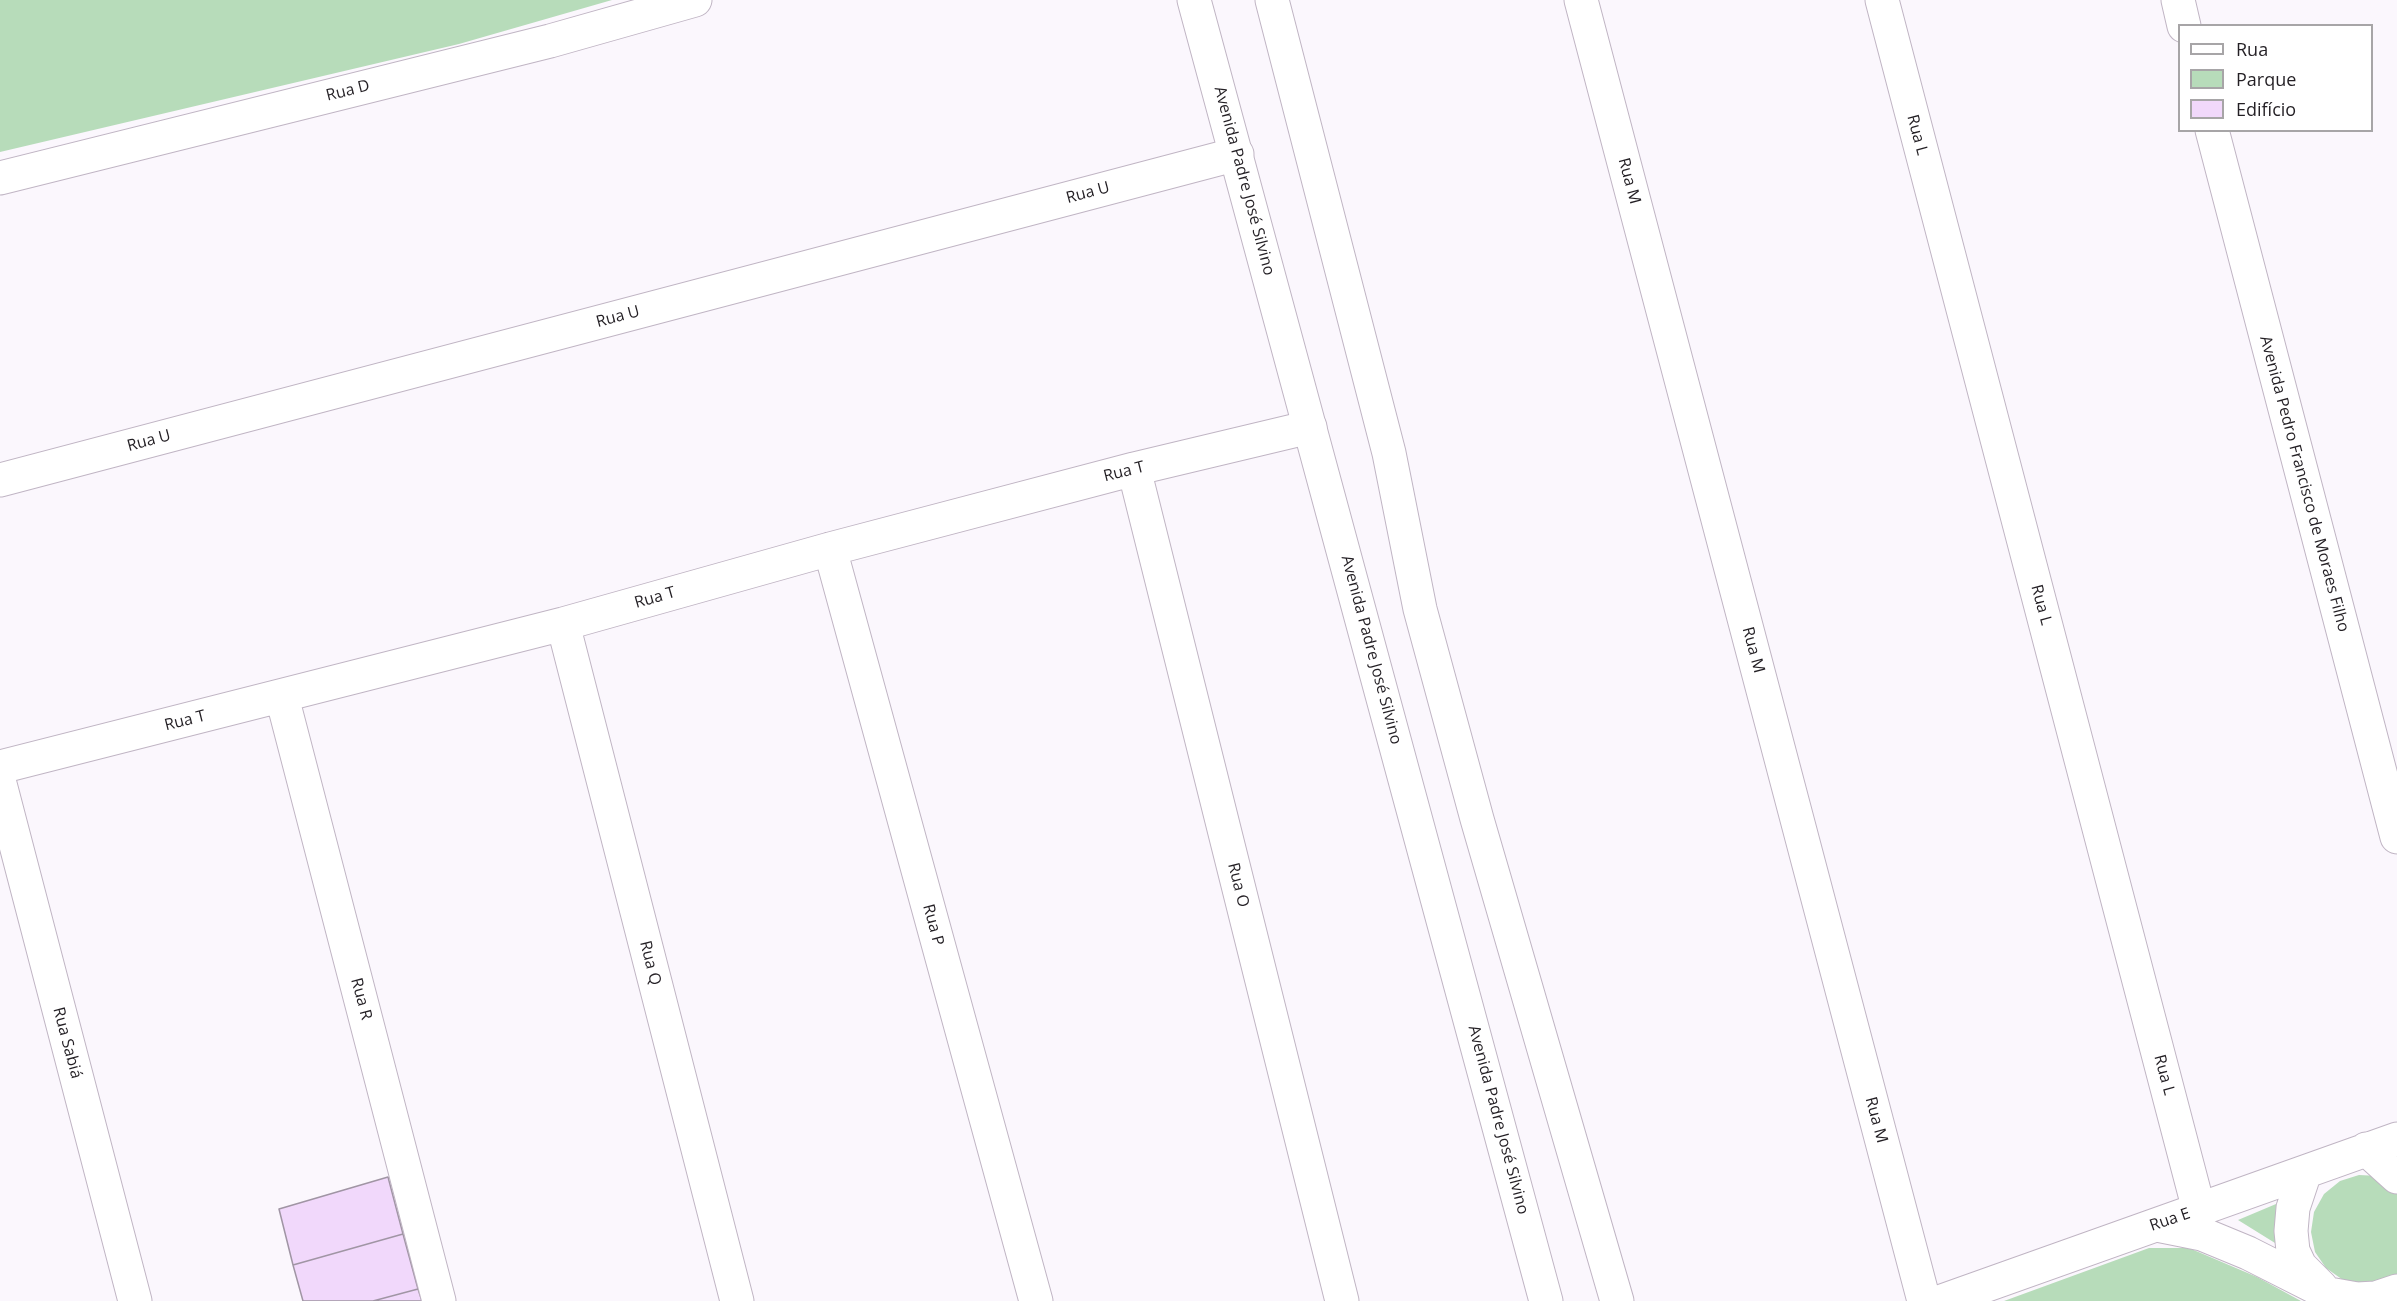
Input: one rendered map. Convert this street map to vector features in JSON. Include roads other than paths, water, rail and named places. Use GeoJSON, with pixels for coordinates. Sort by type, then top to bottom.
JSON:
{"type":"FeatureCollection","features":[{"type":"Feature","properties":{"kind":"street","name":"Rua D"},"geometry":{"type":"LineString","coordinates":[[0,178],[550,41],[695,0]]}},
{"type":"Feature","properties":{"kind":"street","name":"Avenida Padre José Silvino"},"geometry":{"type":"LineString","coordinates":[[1194,0],[1546,1301]]}},
{"type":"Feature","properties":{"kind":"street"},"geometry":{"type":"LineString","coordinates":[[1272,0],[1389,453],[1420,609],[1617,1301]]}},
{"type":"Feature","properties":{"kind":"street","name":"Rua M"},"geometry":{"type":"LineString","coordinates":[[1581,0],[1924,1301]]}},
{"type":"Feature","properties":{"kind":"street","name":"Rua L"},"geometry":{"type":"LineString","coordinates":[[1882,0],[2199,1210]]}},
{"type":"Feature","properties":{"kind":"street"},"geometry":{"type":"LineString","coordinates":[[2178,0],[2184,24]]}},
{"type":"Feature","properties":{"kind":"street","name":"Avenida Pedro Francisco de Moraes Filho"},"geometry":{"type":"LineString","coordinates":[[2213,132],[2397,837]]}},
{"type":"Feature","properties":{"kind":"street","name":"Rua U"},"geometry":{"type":"LineString","coordinates":[[0,480],[1237,154]]}},
{"type":"Feature","properties":{"kind":"street","name":"Rua T"},"geometry":{"type":"LineString","coordinates":[[0,767],[563,624],[830,549],[1134,469],[1310,427]]}},
{"type":"Feature","properties":{"kind":"street","name":"Rua O"},"geometry":{"type":"LineString","coordinates":[[1134,469],[1342,1301]]}},
{"type":"Feature","properties":{"kind":"street","name":"Rua P"},"geometry":{"type":"LineString","coordinates":[[830,549],[1036,1301]]}},
{"type":"Feature","properties":{"kind":"street","name":"Rua Q"},"geometry":{"type":"LineString","coordinates":[[563,624],[737,1301]]}},
{"type":"Feature","properties":{"kind":"street","name":"Rua R"},"geometry":{"type":"LineString","coordinates":[[282,697],[439,1301]]}},
{"type":"Feature","properties":{"kind":"street","name":"Rua Sabiá"},"geometry":{"type":"LineString","coordinates":[[0,784],[135,1301]]}},
{"type":"Feature","properties":{"kind":"street","name":"Rua E"},"geometry":{"type":"LineString","coordinates":[[1942,1301],[2397,1139]]}},
{"type":"Feature","properties":{"kind":"street"},"geometry":{"type":"LineString","coordinates":[[2366,1149],[2397,1177]]}},
{"type":"Feature","properties":{"kind":"street"},"geometry":{"type":"LineString","coordinates":[[2305,1172],[2293,1208],[2291,1231],[2293,1251],[2300,1266],[2333,1298]]}},
{"type":"Feature","properties":{"kind":"street"},"geometry":{"type":"LineString","coordinates":[[2155,1225],[2202,1234],[2248,1253],[2333,1298],[2376,1298],[2397,1291]]}}]}
